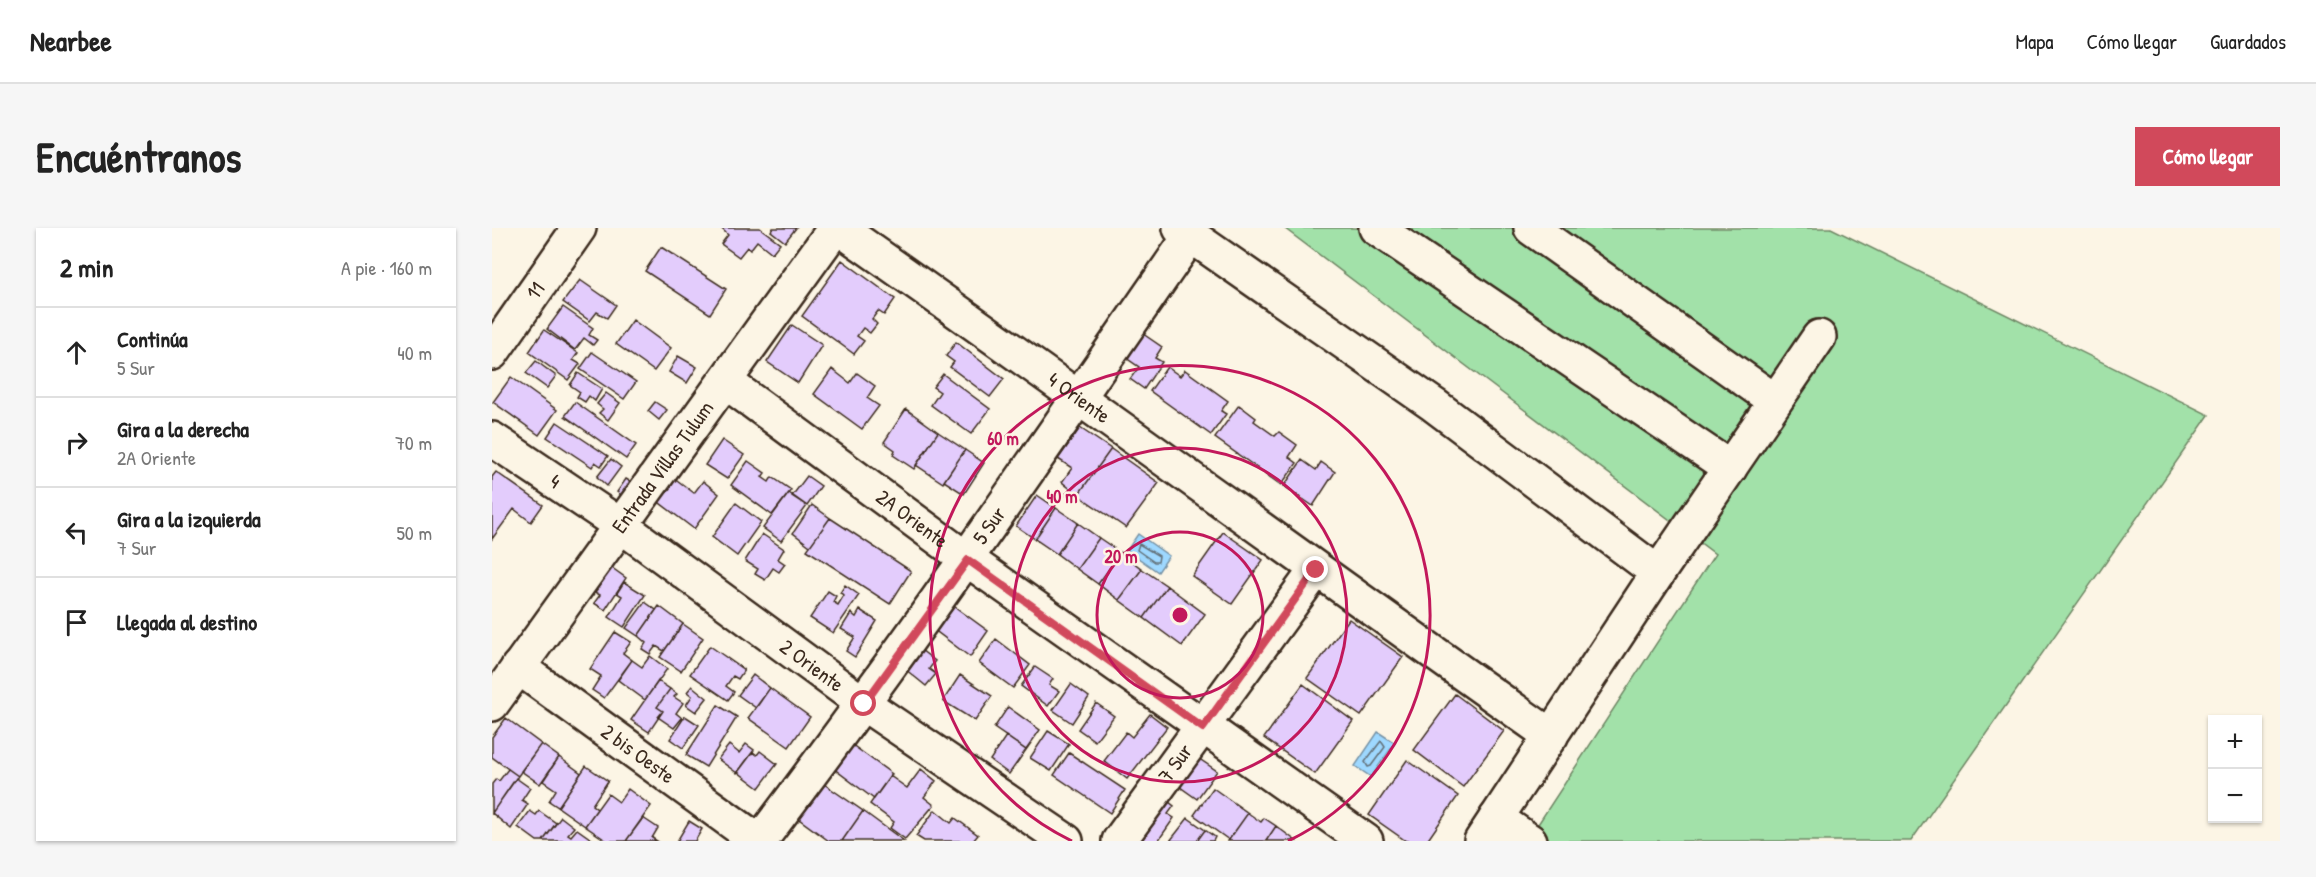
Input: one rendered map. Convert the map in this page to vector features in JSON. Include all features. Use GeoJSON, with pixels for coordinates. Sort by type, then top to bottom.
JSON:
{"type":"FeatureCollection","features":[{"type":"Feature","properties":{"kind":"street","name":"11"},"geometry":{"type":"LineString","coordinates":[[492,353],[579,228]]}},
{"type":"Feature","properties":{"kind":"street","name":"Entrada Villas Tulum"},"geometry":{"type":"LineString","coordinates":[[492,704],[837,228]]}},
{"type":"Feature","properties":{"kind":"street","name":"4 Oriente"},"geometry":{"type":"LineString","coordinates":[[837,228],[1080,396],[1316,570],[1551,736]]}},
{"type":"Feature","properties":{"kind":"street"},"geometry":{"type":"LineString","coordinates":[[1376,228],[1730,468]]}},
{"type":"Feature","properties":{"kind":"street"},"geometry":{"type":"LineString","coordinates":[[1531,228],[1775,401]]}},
{"type":"Feature","properties":{"kind":"street","name":"5 Sur"},"geometry":{"type":"LineString","coordinates":[[759,841],[864,704],[968,560],[1080,396],[1202,235]]}},
{"type":"Feature","properties":{"kind":"street"},"geometry":{"type":"LineString","coordinates":[[1202,235],[1658,573]]}},
{"type":"Feature","properties":{"kind":"street"},"geometry":{"type":"LineString","coordinates":[[1530,841],[1488,829],[1658,573],[1819,337]]}},
{"type":"Feature","properties":{"kind":"street","name":"2A Oriente"},"geometry":{"type":"LineString","coordinates":[[726,382],[968,560],[1365,841]]}},
{"type":"Feature","properties":{"kind":"street","name":"4"},"geometry":{"type":"LineString","coordinates":[[492,439],[620,525]]}},
{"type":"Feature","properties":{"kind":"street","name":"2 Oriente"},"geometry":{"type":"LineString","coordinates":[[620,525],[864,704],[1066,841]]}},
{"type":"Feature","properties":{"kind":"street","name":"7 Sur"},"geometry":{"type":"LineString","coordinates":[[1119,841],[1316,570]]}},
{"type":"Feature","properties":{"kind":"street","name":"2 bis Oeste"},"geometry":{"type":"LineString","coordinates":[[518,667],[759,841]]}},
{"type":"Feature","properties":{"kind":"green space"},"geometry":{"type":"Polygon","coordinates":[[[1284,228],[1831,228],[2209,415],[1911,841],[1527,841],[1715,554],[1284,228]]]}},
{"type":"Feature","properties":{"kind":"water"},"geometry":{"type":"Polygon","coordinates":[[[1138,534],[1169,556],[1158,572],[1127,550],[1138,534]]]}},
{"type":"Feature","properties":{"kind":"water"},"geometry":{"type":"Polygon","coordinates":[[[1378,732],[1395,743],[1371,777],[1355,766],[1378,732]]]}},
{"type":"Feature","properties":{"kind":"building"},"geometry":{"type":"Polygon","coordinates":[[[721,228],[760,228],[780,243],[772,253],[757,241],[750,250],[747,247],[739,257],[721,244],[728,235],[721,228]]]}},
{"type":"Feature","properties":{"kind":"building"},"geometry":{"type":"Polygon","coordinates":[[[773,228],[796,228],[785,242],[771,231],[773,228]]]}},
{"type":"Feature","properties":{"kind":"building"},"geometry":{"type":"Polygon","coordinates":[[[661,247],[726,289],[710,314],[645,271],[661,247]]]}},
{"type":"Feature","properties":{"kind":"building"},"geometry":{"type":"Polygon","coordinates":[[[842,260],[895,299],[884,315],[878,311],[872,319],[877,324],[870,333],[863,328],[857,336],[864,341],[854,354],[802,316],[842,260]]]}},
{"type":"Feature","properties":{"kind":"building"},"geometry":{"type":"Polygon","coordinates":[[[580,280],[616,305],[607,318],[597,312],[590,321],[563,302],[580,280]]]}},
{"type":"Feature","properties":{"kind":"building"},"geometry":{"type":"Polygon","coordinates":[[[563,307],[593,328],[589,335],[597,340],[593,345],[584,338],[575,350],[547,329],[563,307]]]}},
{"type":"Feature","properties":{"kind":"building"},"geometry":{"type":"Polygon","coordinates":[[[633,320],[671,348],[654,371],[616,344],[633,320]]]}},
{"type":"Feature","properties":{"kind":"building"},"geometry":{"type":"Polygon","coordinates":[[[792,325],[822,345],[798,383],[767,362],[792,325]]]}},
{"type":"Feature","properties":{"kind":"building"},"geometry":{"type":"Polygon","coordinates":[[[1133,327],[1162,347],[1155,358],[1162,362],[1144,389],[1130,379],[1139,367],[1116,351],[1133,327]]]}},
{"type":"Feature","properties":{"kind":"building"},"geometry":{"type":"Polygon","coordinates":[[[544,330],[578,353],[573,360],[580,364],[568,380],[529,352],[544,330]]]}},
{"type":"Feature","properties":{"kind":"building"},"geometry":{"type":"Polygon","coordinates":[[[956,342],[1004,379],[990,397],[950,367],[954,362],[946,356],[956,342]]]}},
{"type":"Feature","properties":{"kind":"building"},"geometry":{"type":"Polygon","coordinates":[[[592,352],[636,382],[624,399],[580,369],[592,352]]]}},
{"type":"Feature","properties":{"kind":"building"},"geometry":{"type":"Polygon","coordinates":[[[678,356],[697,367],[687,383],[669,372],[678,356]]]}},
{"type":"Feature","properties":{"kind":"building"},"geometry":{"type":"Polygon","coordinates":[[[536,361],[556,376],[547,388],[526,373],[536,361]]]}},
{"type":"Feature","properties":{"kind":"building"},"geometry":{"type":"Polygon","coordinates":[[[1167,367],[1180,376],[1185,370],[1228,401],[1221,411],[1226,414],[1211,435],[1150,391],[1167,367]]]}},
{"type":"Feature","properties":{"kind":"building"},"geometry":{"type":"Polygon","coordinates":[[[832,369],[850,383],[857,373],[875,386],[867,398],[879,406],[862,429],[814,394],[832,369]]]}},
{"type":"Feature","properties":{"kind":"building"},"geometry":{"type":"Polygon","coordinates":[[[578,373],[602,389],[595,401],[589,396],[585,402],[577,397],[580,392],[570,385],[578,373]]]}},
{"type":"Feature","properties":{"kind":"building"},"geometry":{"type":"Polygon","coordinates":[[[943,374],[990,409],[971,434],[931,405],[940,392],[933,387],[943,374]]]}},
{"type":"Feature","properties":{"kind":"building"},"geometry":{"type":"Polygon","coordinates":[[[511,377],[557,410],[539,435],[493,402],[511,377]]]}},
{"type":"Feature","properties":{"kind":"building"},"geometry":{"type":"Polygon","coordinates":[[[606,393],[620,403],[608,420],[599,413],[603,409],[597,404],[606,393]]]}},
{"type":"Feature","properties":{"kind":"building"},"geometry":{"type":"Polygon","coordinates":[[[575,402],[636,445],[626,459],[565,416],[575,402]]]}},
{"type":"Feature","properties":{"kind":"building"},"geometry":{"type":"Polygon","coordinates":[[[655,402],[667,410],[659,420],[648,411],[655,402]]]}},
{"type":"Feature","properties":{"kind":"building"},"geometry":{"type":"Polygon","coordinates":[[[1239,405],[1256,418],[1254,421],[1275,436],[1279,432],[1297,445],[1289,457],[1297,463],[1281,485],[1215,438],[1239,405]]]}},
{"type":"Feature","properties":{"kind":"building"},"geometry":{"type":"Polygon","coordinates":[[[906,409],[938,432],[914,469],[893,455],[895,450],[884,442],[906,409]]]}},
{"type":"Feature","properties":{"kind":"building"},"geometry":{"type":"Polygon","coordinates":[[[557,422],[608,456],[601,466],[595,462],[592,467],[547,437],[557,422]]]}},
{"type":"Feature","properties":{"kind":"building"},"geometry":{"type":"Polygon","coordinates":[[[1080,428],[1111,449],[1078,495],[1062,482],[1072,468],[1058,459],[1080,428]]]}},
{"type":"Feature","properties":{"kind":"building"},"geometry":{"type":"Polygon","coordinates":[[[938,432],[965,450],[943,483],[916,465],[938,432]]]}},
{"type":"Feature","properties":{"kind":"building"},"geometry":{"type":"Polygon","coordinates":[[[722,440],[744,455],[727,479],[705,465],[722,440]]]}},
{"type":"Feature","properties":{"kind":"building"},"geometry":{"type":"Polygon","coordinates":[[[1111,449],[1159,483],[1126,528],[1078,495],[1111,449]]]}},
{"type":"Feature","properties":{"kind":"building"},"geometry":{"type":"Polygon","coordinates":[[[965,450],[984,463],[964,494],[944,481],[965,450]]]}},
{"type":"Feature","properties":{"kind":"building"},"geometry":{"type":"Polygon","coordinates":[[[611,459],[621,467],[607,486],[597,477],[611,459]]]}},
{"type":"Feature","properties":{"kind":"building"},"geometry":{"type":"Polygon","coordinates":[[[1302,460],[1316,470],[1321,462],[1335,472],[1313,506],[1284,486],[1302,460]]]}},
{"type":"Feature","properties":{"kind":"building"},"geometry":{"type":"Polygon","coordinates":[[[748,461],[765,473],[762,477],[769,482],[772,477],[791,490],[772,515],[731,485],[748,461]]]}},
{"type":"Feature","properties":{"kind":"building"},"geometry":{"type":"Polygon","coordinates":[[[496,472],[543,505],[531,522],[514,509],[492,539],[492,477],[496,472]]]}},
{"type":"Feature","properties":{"kind":"building"},"geometry":{"type":"Polygon","coordinates":[[[807,476],[821,486],[807,506],[792,496],[807,476]]]}},
{"type":"Feature","properties":{"kind":"building"},"geometry":{"type":"Polygon","coordinates":[[[673,477],[694,493],[703,481],[719,494],[694,529],[656,500],[673,477]]]}},
{"type":"Feature","properties":{"kind":"building"},"geometry":{"type":"Polygon","coordinates":[[[626,479],[633,483],[624,497],[617,492],[626,479]]]}},
{"type":"Feature","properties":{"kind":"building"},"geometry":{"type":"Polygon","coordinates":[[[789,493],[807,506],[781,541],[763,528],[789,493]]]}},
{"type":"Feature","properties":{"kind":"building"},"geometry":{"type":"Polygon","coordinates":[[[1037,495],[1056,508],[1035,539],[1016,526],[1037,495]]]}},
{"type":"Feature","properties":{"kind":"building"},"geometry":{"type":"Polygon","coordinates":[[[736,503],[761,522],[737,556],[712,537],[736,503]]]}},
{"type":"Feature","properties":{"kind":"building"},"geometry":{"type":"Polygon","coordinates":[[[812,505],[830,518],[810,546],[793,533],[812,505]]]}},
{"type":"Feature","properties":{"kind":"building"},"geometry":{"type":"Polygon","coordinates":[[[1056,508],[1078,523],[1057,554],[1035,539],[1056,508]]]}},
{"type":"Feature","properties":{"kind":"building"},"geometry":{"type":"Polygon","coordinates":[[[830,518],[911,571],[890,604],[807,550],[830,518]]]}},
{"type":"Feature","properties":{"kind":"building"},"geometry":{"type":"Polygon","coordinates":[[[1078,523],[1099,538],[1077,569],[1057,554],[1078,523]]]}},
{"type":"Feature","properties":{"kind":"building"},"geometry":{"type":"Polygon","coordinates":[[[1223,532],[1263,560],[1232,604],[1192,576],[1223,532]]]}},
{"type":"Feature","properties":{"kind":"building"},"geometry":{"type":"Polygon","coordinates":[[[762,534],[784,549],[778,559],[785,564],[779,572],[773,568],[765,580],[755,574],[758,569],[745,561],[762,534]]]}},
{"type":"Feature","properties":{"kind":"building"},"geometry":{"type":"Polygon","coordinates":[[[1099,538],[1121,553],[1098,584],[1077,569],[1099,538]]]}},
{"type":"Feature","properties":{"kind":"building"},"geometry":{"type":"Polygon","coordinates":[[[1121,553],[1142,569],[1119,600],[1098,584],[1121,553]]]}},
{"type":"Feature","properties":{"kind":"building"},"geometry":{"type":"Polygon","coordinates":[[[608,565],[626,578],[605,610],[594,603],[600,595],[591,590],[608,565]]]}},
{"type":"Feature","properties":{"kind":"building"},"geometry":{"type":"Polygon","coordinates":[[[1142,569],[1167,586],[1144,618],[1119,600],[1142,569]]]}},
{"type":"Feature","properties":{"kind":"building"},"geometry":{"type":"Polygon","coordinates":[[[624,582],[645,595],[624,627],[609,617],[622,596],[617,593],[624,582]]]}},
{"type":"Feature","properties":{"kind":"building"},"geometry":{"type":"Polygon","coordinates":[[[845,585],[859,595],[833,633],[810,618],[828,591],[836,596],[833,602],[838,605],[844,595],[840,593],[845,585]]]}},
{"type":"Feature","properties":{"kind":"building"},"geometry":{"type":"Polygon","coordinates":[[[1167,586],[1205,614],[1182,646],[1144,618],[1167,586]]]}},
{"type":"Feature","properties":{"kind":"building"},"geometry":{"type":"Polygon","coordinates":[[[645,602],[656,610],[638,636],[626,628],[645,602]]]}},
{"type":"Feature","properties":{"kind":"building"},"geometry":{"type":"Polygon","coordinates":[[[951,604],[988,631],[970,657],[933,629],[951,604]]]}},
{"type":"Feature","properties":{"kind":"building"},"geometry":{"type":"Polygon","coordinates":[[[659,606],[683,624],[664,651],[656,646],[650,654],[642,649],[646,643],[638,636],[659,606]]]}},
{"type":"Feature","properties":{"kind":"building"},"geometry":{"type":"Polygon","coordinates":[[[860,610],[877,621],[855,657],[846,651],[855,637],[841,629],[851,613],[856,617],[860,610]]]}},
{"type":"Feature","properties":{"kind":"building"},"geometry":{"type":"Polygon","coordinates":[[[1349,619],[1403,657],[1361,716],[1307,678],[1349,619]]]}},
{"type":"Feature","properties":{"kind":"building"},"geometry":{"type":"Polygon","coordinates":[[[683,624],[703,638],[681,671],[660,657],[683,624]]]}},
{"type":"Feature","properties":{"kind":"building"},"geometry":{"type":"Polygon","coordinates":[[[615,632],[631,642],[623,653],[632,660],[604,698],[592,690],[601,676],[590,669],[615,632]]]}},
{"type":"Feature","properties":{"kind":"building"},"geometry":{"type":"Polygon","coordinates":[[[996,639],[1030,665],[1013,688],[979,663],[996,639]]]}},
{"type":"Feature","properties":{"kind":"building"},"geometry":{"type":"Polygon","coordinates":[[[710,646],[744,670],[738,679],[733,676],[726,686],[734,692],[728,700],[690,674],[710,646]]]}},
{"type":"Feature","properties":{"kind":"building"},"geometry":{"type":"Polygon","coordinates":[[[921,650],[935,661],[929,669],[936,674],[926,686],[905,669],[921,650]]]}},
{"type":"Feature","properties":{"kind":"building"},"geometry":{"type":"Polygon","coordinates":[[[650,656],[667,669],[645,700],[618,680],[632,660],[642,667],[650,656]]]}},
{"type":"Feature","properties":{"kind":"building"},"geometry":{"type":"Polygon","coordinates":[[[1035,667],[1053,679],[1049,685],[1059,691],[1048,706],[1021,686],[1035,667]]]}},
{"type":"Feature","properties":{"kind":"building"},"geometry":{"type":"Polygon","coordinates":[[[753,675],[770,688],[756,708],[738,695],[753,675]]]}},
{"type":"Feature","properties":{"kind":"building"},"geometry":{"type":"Polygon","coordinates":[[[960,675],[992,696],[975,721],[943,701],[960,675]]]}},
{"type":"Feature","properties":{"kind":"building"},"geometry":{"type":"Polygon","coordinates":[[[658,681],[670,689],[657,707],[663,711],[649,732],[631,720],[658,681]]]}},
{"type":"Feature","properties":{"kind":"building"},"geometry":{"type":"Polygon","coordinates":[[[1071,684],[1089,697],[1072,723],[1053,710],[1071,684]]]}},
{"type":"Feature","properties":{"kind":"building"},"geometry":{"type":"Polygon","coordinates":[[[1303,684],[1353,721],[1315,774],[1264,738],[1303,684]]]}},
{"type":"Feature","properties":{"kind":"building"},"geometry":{"type":"Polygon","coordinates":[[[692,686],[707,698],[696,712],[686,705],[692,696],[687,692],[692,686]]]}},
{"type":"Feature","properties":{"kind":"building"},"geometry":{"type":"Polygon","coordinates":[[[770,688],[810,717],[789,747],[748,718],[770,688]]]}},
{"type":"Feature","properties":{"kind":"building"},"geometry":{"type":"Polygon","coordinates":[[[670,689],[677,694],[674,697],[683,703],[676,713],[682,718],[674,728],[658,717],[663,711],[657,707],[670,689]]]}},
{"type":"Feature","properties":{"kind":"building"},"geometry":{"type":"Polygon","coordinates":[[[1455,694],[1504,731],[1463,787],[1414,750],[1455,694]]]}},
{"type":"Feature","properties":{"kind":"building"},"geometry":{"type":"Polygon","coordinates":[[[1096,703],[1114,716],[1095,741],[1078,729],[1096,703]]]}},
{"type":"Feature","properties":{"kind":"building"},"geometry":{"type":"Polygon","coordinates":[[[718,705],[737,717],[706,767],[686,755],[718,705]]]}},
{"type":"Feature","properties":{"kind":"building"},"geometry":{"type":"Polygon","coordinates":[[[1008,707],[1040,730],[1026,750],[994,728],[1008,707]]]}},
{"type":"Feature","properties":{"kind":"building"},"geometry":{"type":"Polygon","coordinates":[[[1150,714],[1167,727],[1127,779],[1104,761],[1126,732],[1132,737],[1150,714]]]}},
{"type":"Feature","properties":{"kind":"building"},"geometry":{"type":"Polygon","coordinates":[[[685,716],[699,725],[683,748],[670,739],[685,716]]]}},
{"type":"Feature","properties":{"kind":"building"},"geometry":{"type":"Polygon","coordinates":[[[506,718],[541,744],[518,776],[492,757],[492,737],[506,718]]]}},
{"type":"Feature","properties":{"kind":"building"},"geometry":{"type":"Polygon","coordinates":[[[1048,731],[1069,744],[1051,771],[1030,758],[1048,731]]]}},
{"type":"Feature","properties":{"kind":"building"},"geometry":{"type":"Polygon","coordinates":[[[1006,736],[1026,750],[1009,774],[990,760],[1006,736]]]}},
{"type":"Feature","properties":{"kind":"building"},"geometry":{"type":"Polygon","coordinates":[[[541,744],[559,757],[540,784],[521,771],[541,744]]]}},
{"type":"Feature","properties":{"kind":"building"},"geometry":{"type":"Polygon","coordinates":[[[746,744],[754,750],[737,773],[718,759],[729,745],[739,753],[746,744]]]}},
{"type":"Feature","properties":{"kind":"building"},"geometry":{"type":"Polygon","coordinates":[[[851,744],[892,774],[874,799],[833,768],[851,744]]]}},
{"type":"Feature","properties":{"kind":"building"},"geometry":{"type":"Polygon","coordinates":[[[760,751],[777,764],[759,788],[738,772],[753,752],[757,755],[760,751]]]}},
{"type":"Feature","properties":{"kind":"building"},"geometry":{"type":"Polygon","coordinates":[[[1069,753],[1125,790],[1110,813],[1054,775],[1069,753]]]}},
{"type":"Feature","properties":{"kind":"building"},"geometry":{"type":"Polygon","coordinates":[[[1195,756],[1217,771],[1197,799],[1176,784],[1195,756]]]}},
{"type":"Feature","properties":{"kind":"building"},"geometry":{"type":"Polygon","coordinates":[[[559,757],[581,773],[558,807],[549,801],[556,790],[543,781],[559,757]]]}},
{"type":"Feature","properties":{"kind":"building"},"geometry":{"type":"Polygon","coordinates":[[[1407,760],[1458,796],[1427,841],[1406,841],[1369,815],[1407,760]]]}},
{"type":"Feature","properties":{"kind":"building"},"geometry":{"type":"Polygon","coordinates":[[[586,766],[608,781],[592,805],[597,809],[585,826],[558,807],[586,766]]]}},
{"type":"Feature","properties":{"kind":"building"},"geometry":{"type":"Polygon","coordinates":[[[508,769],[518,776],[492,813],[492,784],[496,779],[499,781],[508,769]]]}},
{"type":"Feature","properties":{"kind":"building"},"geometry":{"type":"Polygon","coordinates":[[[921,769],[936,781],[924,797],[934,805],[905,839],[890,828],[894,822],[870,804],[890,776],[907,788],[921,769]]]}},
{"type":"Feature","properties":{"kind":"building"},"geometry":{"type":"Polygon","coordinates":[[[516,778],[530,788],[522,800],[528,804],[511,829],[492,813],[516,778]]]}},
{"type":"Feature","properties":{"kind":"building"},"geometry":{"type":"Polygon","coordinates":[[[824,784],[863,811],[842,841],[829,841],[799,819],[824,784]]]}},
{"type":"Feature","properties":{"kind":"building"},"geometry":{"type":"Polygon","coordinates":[[[1213,788],[1248,813],[1229,840],[1194,815],[1213,788]]]}},
{"type":"Feature","properties":{"kind":"building"},"geometry":{"type":"Polygon","coordinates":[[[628,789],[651,806],[626,841],[607,841],[585,826],[608,794],[619,802],[628,789]]]}},
{"type":"Feature","properties":{"kind":"building"},"geometry":{"type":"Polygon","coordinates":[[[1160,795],[1174,806],[1168,814],[1174,818],[1158,841],[1142,841],[1131,833],[1160,795]]]}},
{"type":"Feature","properties":{"kind":"building"},"geometry":{"type":"Polygon","coordinates":[[[935,810],[951,823],[955,818],[978,835],[973,841],[924,841],[916,836],[935,810]]]}},
{"type":"Feature","properties":{"kind":"building"},"geometry":{"type":"Polygon","coordinates":[[[530,811],[536,815],[539,811],[556,823],[543,841],[537,841],[518,827],[530,811]]]}},
{"type":"Feature","properties":{"kind":"building"},"geometry":{"type":"Polygon","coordinates":[[[863,811],[904,841],[842,841],[863,811]]]}},
{"type":"Feature","properties":{"kind":"building"},"geometry":{"type":"Polygon","coordinates":[[[1248,813],[1261,822],[1264,818],[1276,826],[1266,841],[1228,841],[1248,813]]]}},
{"type":"Feature","properties":{"kind":"building"},"geometry":{"type":"Polygon","coordinates":[[[561,817],[574,827],[568,834],[571,836],[577,829],[594,841],[543,841],[561,817]]]}},
{"type":"Feature","properties":{"kind":"building"},"geometry":{"type":"Polygon","coordinates":[[[643,818],[658,828],[652,838],[657,841],[626,841],[643,818]]]}},
{"type":"Feature","properties":{"kind":"building"},"geometry":{"type":"Polygon","coordinates":[[[1188,818],[1205,830],[1197,841],[1170,841],[1188,818]]]}},
{"type":"Feature","properties":{"kind":"building"},"geometry":{"type":"Polygon","coordinates":[[[689,821],[702,829],[695,841],[677,841],[689,821]]]}},
{"type":"Feature","properties":{"kind":"building"},"geometry":{"type":"Polygon","coordinates":[[[1276,826],[1296,841],[1266,841],[1276,826]]]}},
{"type":"Feature","properties":{"kind":"building"},"geometry":{"type":"Polygon","coordinates":[[[1205,830],[1215,837],[1213,841],[1197,841],[1205,830]]]}},
{"type":"Feature","properties":{"kind":"route"},"geometry":{"type":"LineString","coordinates":[[864,704],[968,560],[1203,728],[1316,570]]}}]}
